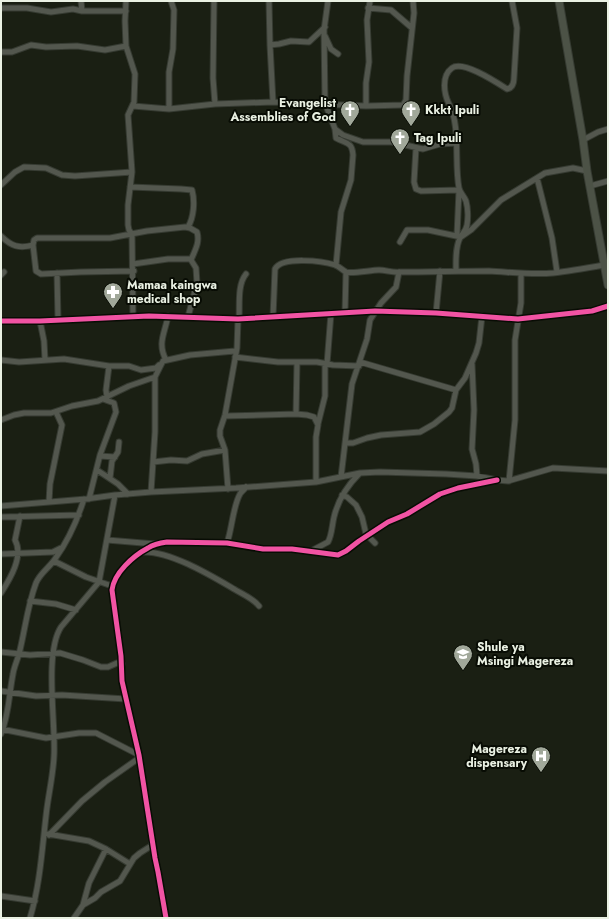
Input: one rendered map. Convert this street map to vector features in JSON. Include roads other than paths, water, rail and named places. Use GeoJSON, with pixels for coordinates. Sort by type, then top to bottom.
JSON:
{"type":"FeatureCollection","features":[{"type":"Feature","properties":{"kind":"street"},"geometry":{"type":"LineString","coordinates":[[81,1],[82,11]]}},
{"type":"Feature","properties":{"kind":"street"},"geometry":{"type":"LineString","coordinates":[[126,1],[126,46],[135,74],[132,106],[128,115],[132,172],[128,205],[128,227],[132,234],[134,271],[133,316]]}},
{"type":"Feature","properties":{"kind":"street"},"geometry":{"type":"LineString","coordinates":[[169,109],[169,72],[173,55],[174,38],[174,10],[171,1]]}},
{"type":"Feature","properties":{"kind":"street"},"geometry":{"type":"LineString","coordinates":[[214,1],[213,78],[215,104]]}},
{"type":"Feature","properties":{"kind":"street"},"geometry":{"type":"LineString","coordinates":[[269,1],[273,102]]}},
{"type":"Feature","properties":{"kind":"street"},"geometry":{"type":"LineString","coordinates":[[328,1],[324,36],[325,103],[335,128],[336,138],[349,143],[353,151],[351,180],[341,212],[336,265]]}},
{"type":"Feature","properties":{"kind":"street"},"geometry":{"type":"LineString","coordinates":[[366,106],[366,83],[369,62],[367,34],[368,8],[370,1]]}},
{"type":"Feature","properties":{"kind":"street"},"geometry":{"type":"LineString","coordinates":[[132,106],[169,109],[215,104],[273,102],[325,103],[366,106],[403,105],[405,104],[414,1]]}},
{"type":"Feature","properties":{"kind":"street"},"geometry":{"type":"LineString","coordinates":[[456,271],[459,236],[459,190],[456,130],[453,113],[446,97],[445,78],[453,67],[460,67],[480,73],[507,89],[511,86],[514,82],[516,28],[516,19],[512,1]]}},
{"type":"Feature","properties":{"kind":"street"},"geometry":{"type":"LineString","coordinates":[[559,1],[587,171],[608,285]]}},
{"type":"Feature","properties":{"kind":"street"},"geometry":{"type":"LineString","coordinates":[[1,8],[27,8],[52,12],[76,9],[82,11],[126,11]]}},
{"type":"Feature","properties":{"kind":"street"},"geometry":{"type":"LineString","coordinates":[[368,8],[391,10],[412,28]]}},
{"type":"Feature","properties":{"kind":"street"},"geometry":{"type":"LineString","coordinates":[[270,45],[292,41],[309,42],[325,27]]}},
{"type":"Feature","properties":{"kind":"street"},"geometry":{"type":"LineString","coordinates":[[324,36],[331,49],[338,54]]}},
{"type":"Feature","properties":{"kind":"street"},"geometry":{"type":"LineString","coordinates":[[1,52],[12,52],[31,45],[46,47],[77,46],[105,50],[126,46]]}},
{"type":"Feature","properties":{"kind":"street"},"geometry":{"type":"LineString","coordinates":[[335,128],[343,135],[363,142],[392,142],[425,149],[440,144],[456,143]]}},
{"type":"Feature","properties":{"kind":"street"},"geometry":{"type":"LineString","coordinates":[[583,140],[598,132],[608,129]]}},
{"type":"Feature","properties":{"kind":"street"},"geometry":{"type":"LineString","coordinates":[[416,148],[414,182],[416,189],[459,190]]}},
{"type":"Feature","properties":{"kind":"street"},"geometry":{"type":"LineString","coordinates":[[1,185],[15,172],[24,167],[46,168],[62,175],[75,176],[132,172]]}},
{"type":"Feature","properties":{"kind":"street"},"geometry":{"type":"LineString","coordinates":[[400,242],[407,230],[428,230],[459,236],[471,230],[501,200],[545,173],[553,170],[573,168],[587,171]]}},
{"type":"Feature","properties":{"kind":"street"},"geometry":{"type":"LineString","coordinates":[[536,178],[552,238],[557,272]]}},
{"type":"Feature","properties":{"kind":"street"},"geometry":{"type":"LineString","coordinates":[[590,186],[608,181]]}},
{"type":"Feature","properties":{"kind":"street"},"geometry":{"type":"LineString","coordinates":[[130,187],[192,190],[193,219],[188,227]]}},
{"type":"Feature","properties":{"kind":"street"},"geometry":{"type":"LineString","coordinates":[[459,190],[466,201],[468,220],[466,229],[459,236]]}},
{"type":"Feature","properties":{"kind":"street"},"geometry":{"type":"LineString","coordinates":[[134,271],[41,274],[37,272],[33,245],[34,240],[38,238],[97,238],[188,227],[195,231],[198,238],[197,248],[191,259]]}},
{"type":"Feature","properties":{"kind":"street"},"geometry":{"type":"LineString","coordinates":[[1,236],[8,243],[19,247],[33,245]]}},
{"type":"Feature","properties":{"kind":"street"},"geometry":{"type":"LineString","coordinates":[[133,264],[168,259],[191,259]]}},
{"type":"Feature","properties":{"kind":"street"},"geometry":{"type":"LineString","coordinates":[[188,317],[197,283],[196,268],[191,259]]}},
{"type":"Feature","properties":{"kind":"street"},"geometry":{"type":"LineString","coordinates":[[273,317],[274,272],[276,266],[287,261],[336,265],[346,272],[380,270],[399,272],[491,271],[521,274],[557,272],[604,265]]}},
{"type":"Feature","properties":{"kind":"street"},"geometry":{"type":"LineString","coordinates":[[436,313],[440,271]]}},
{"type":"Feature","properties":{"kind":"street"},"geometry":{"type":"LineString","coordinates":[[345,312],[346,272]]}},
{"type":"Feature","properties":{"kind":"street"},"geometry":{"type":"LineString","coordinates":[[341,476],[346,444],[351,391],[367,339],[370,320],[375,311],[396,288],[399,272]]}},
{"type":"Feature","properties":{"kind":"street"},"geometry":{"type":"LineString","coordinates":[[57,273],[58,320]]}},
{"type":"Feature","properties":{"kind":"street"},"geometry":{"type":"LineString","coordinates":[[228,489],[226,450],[220,436],[220,430],[225,416],[237,344],[240,291],[242,280],[246,274]]}},
{"type":"Feature","properties":{"kind":"street"},"geometry":{"type":"LineString","coordinates":[[509,481],[515,420],[515,340],[521,303],[521,274]]}},
{"type":"Feature","properties":{"kind":"street"},"geometry":{"type":"LineString","coordinates":[[1,321],[40,321],[133,316],[239,319],[375,311],[436,313],[518,319],[592,311],[608,306]]}},
{"type":"Feature","properties":{"kind":"street"},"geometry":{"type":"LineString","coordinates":[[316,482],[316,437],[325,396],[326,364],[331,313]]}},
{"type":"Feature","properties":{"kind":"street"},"geometry":{"type":"LineString","coordinates":[[166,360],[162,336],[168,316]]}},
{"type":"Feature","properties":{"kind":"street"},"geometry":{"type":"LineString","coordinates":[[346,444],[381,435],[420,432],[443,417],[452,408],[456,390],[465,378],[472,363],[479,343],[482,316]]}},
{"type":"Feature","properties":{"kind":"street"},"geometry":{"type":"LineString","coordinates":[[40,321],[44,341],[44,360]]}},
{"type":"Feature","properties":{"kind":"street"},"geometry":{"type":"LineString","coordinates":[[1,360],[20,362],[64,359],[109,366],[129,366],[142,370],[156,368],[166,360],[190,355],[235,351]]}},
{"type":"Feature","properties":{"kind":"street"},"geometry":{"type":"LineString","coordinates":[[235,357],[255,360],[317,362],[326,364],[359,364],[456,390]]}},
{"type":"Feature","properties":{"kind":"street"},"geometry":{"type":"LineString","coordinates":[[296,414],[297,362]]}},
{"type":"Feature","properties":{"kind":"street"},"geometry":{"type":"LineString","coordinates":[[151,492],[155,432],[155,377],[161,363]]}},
{"type":"Feature","properties":{"kind":"street"},"geometry":{"type":"LineString","coordinates":[[472,363],[474,410],[472,449],[476,464],[477,476]]}},
{"type":"Feature","properties":{"kind":"street"},"geometry":{"type":"LineString","coordinates":[[105,398],[109,366]]}},
{"type":"Feature","properties":{"kind":"street"},"geometry":{"type":"LineString","coordinates":[[1,420],[24,413],[46,414],[56,412],[72,406],[105,398],[129,386],[155,377]]}},
{"type":"Feature","properties":{"kind":"street"},"geometry":{"type":"LineString","coordinates":[[105,398],[114,403],[116,412],[100,456],[97,470],[79,515],[54,561],[38,578],[30,601],[19,654],[14,664],[7,716],[2,731],[49,738],[79,733],[96,733],[139,756]]}},
{"type":"Feature","properties":{"kind":"street"},"geometry":{"type":"LineString","coordinates":[[49,502],[50,484],[62,425],[56,412]]}},
{"type":"Feature","properties":{"kind":"street"},"geometry":{"type":"LineString","coordinates":[[225,416],[308,415],[314,417],[318,425]]}},
{"type":"Feature","properties":{"kind":"street"},"geometry":{"type":"LineString","coordinates":[[110,478],[112,461],[118,452],[119,442]]}},
{"type":"Feature","properties":{"kind":"street"},"geometry":{"type":"LineString","coordinates":[[153,462],[187,461],[202,454],[226,450]]}},
{"type":"Feature","properties":{"kind":"street"},"geometry":{"type":"LineString","coordinates":[[100,456],[115,457]]}},
{"type":"Feature","properties":{"kind":"street"},"geometry":{"type":"LineString","coordinates":[[1,506],[151,492],[246,488],[316,482],[360,473],[414,472],[477,476],[509,481],[553,468],[608,472]]}},
{"type":"Feature","properties":{"kind":"street"},"geometry":{"type":"LineString","coordinates":[[97,470],[110,478],[128,494]]}},
{"type":"Feature","properties":{"kind":"street"},"geometry":{"type":"LineString","coordinates":[[310,552],[324,545],[329,540],[335,514],[342,495],[351,482],[360,473]]}},
{"type":"Feature","properties":{"kind":"street"},"geometry":{"type":"LineString","coordinates":[[107,540],[157,544],[181,542],[227,543],[263,549],[292,549],[333,555],[342,553],[388,522],[407,514],[440,494],[458,488],[497,480]]}},
{"type":"Feature","properties":{"kind":"street"},"geometry":{"type":"LineString","coordinates":[[227,543],[231,532],[234,512],[240,495],[246,488]]}},
{"type":"Feature","properties":{"kind":"street"},"geometry":{"type":"LineString","coordinates":[[30,918],[35,901],[47,834],[54,737],[52,696],[54,653],[57,634],[99,582],[115,495]]}},
{"type":"Feature","properties":{"kind":"street"},"geometry":{"type":"LineString","coordinates":[[342,495],[347,497],[356,505],[367,535],[375,543]]}},
{"type":"Feature","properties":{"kind":"street"},"geometry":{"type":"LineString","coordinates":[[1,517],[79,515]]}},
{"type":"Feature","properties":{"kind":"street"},"geometry":{"type":"LineString","coordinates":[[1,593],[9,579],[19,552],[18,544],[15,540],[20,516]]}},
{"type":"Feature","properties":{"kind":"street"},"geometry":{"type":"LineString","coordinates":[[1,554],[19,552],[53,552],[65,543]]}},
{"type":"Feature","properties":{"kind":"street"},"geometry":{"type":"LineString","coordinates":[[157,544],[133,558],[115,580],[112,590],[122,664],[122,680],[139,756],[166,918]]}},
{"type":"Feature","properties":{"kind":"street"},"geometry":{"type":"LineString","coordinates":[[143,552],[150,552],[186,564],[243,594],[259,606]]}},
{"type":"Feature","properties":{"kind":"street"},"geometry":{"type":"LineString","coordinates":[[54,561],[86,577],[112,586]]}},
{"type":"Feature","properties":{"kind":"street"},"geometry":{"type":"LineString","coordinates":[[30,601],[56,604],[76,610]]}},
{"type":"Feature","properties":{"kind":"street"},"geometry":{"type":"LineString","coordinates":[[1,652],[40,655],[54,653],[65,654],[101,667],[108,667],[117,663],[122,664]]}},
{"type":"Feature","properties":{"kind":"street"},"geometry":{"type":"LineString","coordinates":[[1,691],[36,696],[62,695],[126,699]]}},
{"type":"Feature","properties":{"kind":"street"},"geometry":{"type":"LineString","coordinates":[[47,834],[82,801],[139,756]]}},
{"type":"Feature","properties":{"kind":"street"},"geometry":{"type":"LineString","coordinates":[[47,834],[82,840],[106,849],[130,864]]}},
{"type":"Feature","properties":{"kind":"street"},"geometry":{"type":"LineString","coordinates":[[83,905],[95,898],[100,892],[120,881],[130,864],[138,855],[150,846],[152,839]]}},
{"type":"Feature","properties":{"kind":"street"},"geometry":{"type":"LineString","coordinates":[[74,918],[83,905],[90,883],[106,849]]}},
{"type":"Feature","properties":{"kind":"street"},"geometry":{"type":"LineString","coordinates":[[1,896],[35,901]]}},
{"type":"Feature","properties":{"kind":"place","name":"Evangelist Assemblies of God"},"geometry":{"type":"Point","coordinates":[350,127]}},
{"type":"Feature","properties":{"kind":"place","name":"Kkkt Ipuli"},"geometry":{"type":"Point","coordinates":[411,127]}},
{"type":"Feature","properties":{"kind":"place","name":"Tag Ipuli"},"geometry":{"type":"Point","coordinates":[400,155]}},
{"type":"Feature","properties":{"kind":"place","name":"Mamaa kaingwa medical shop"},"geometry":{"type":"Point","coordinates":[113,309]}},
{"type":"Feature","properties":{"kind":"place","name":"Shule ya Msingi Magereza"},"geometry":{"type":"Point","coordinates":[463,671]}},
{"type":"Feature","properties":{"kind":"place","name":"Magereza dispensary"},"geometry":{"type":"Point","coordinates":[541,773]}}]}
